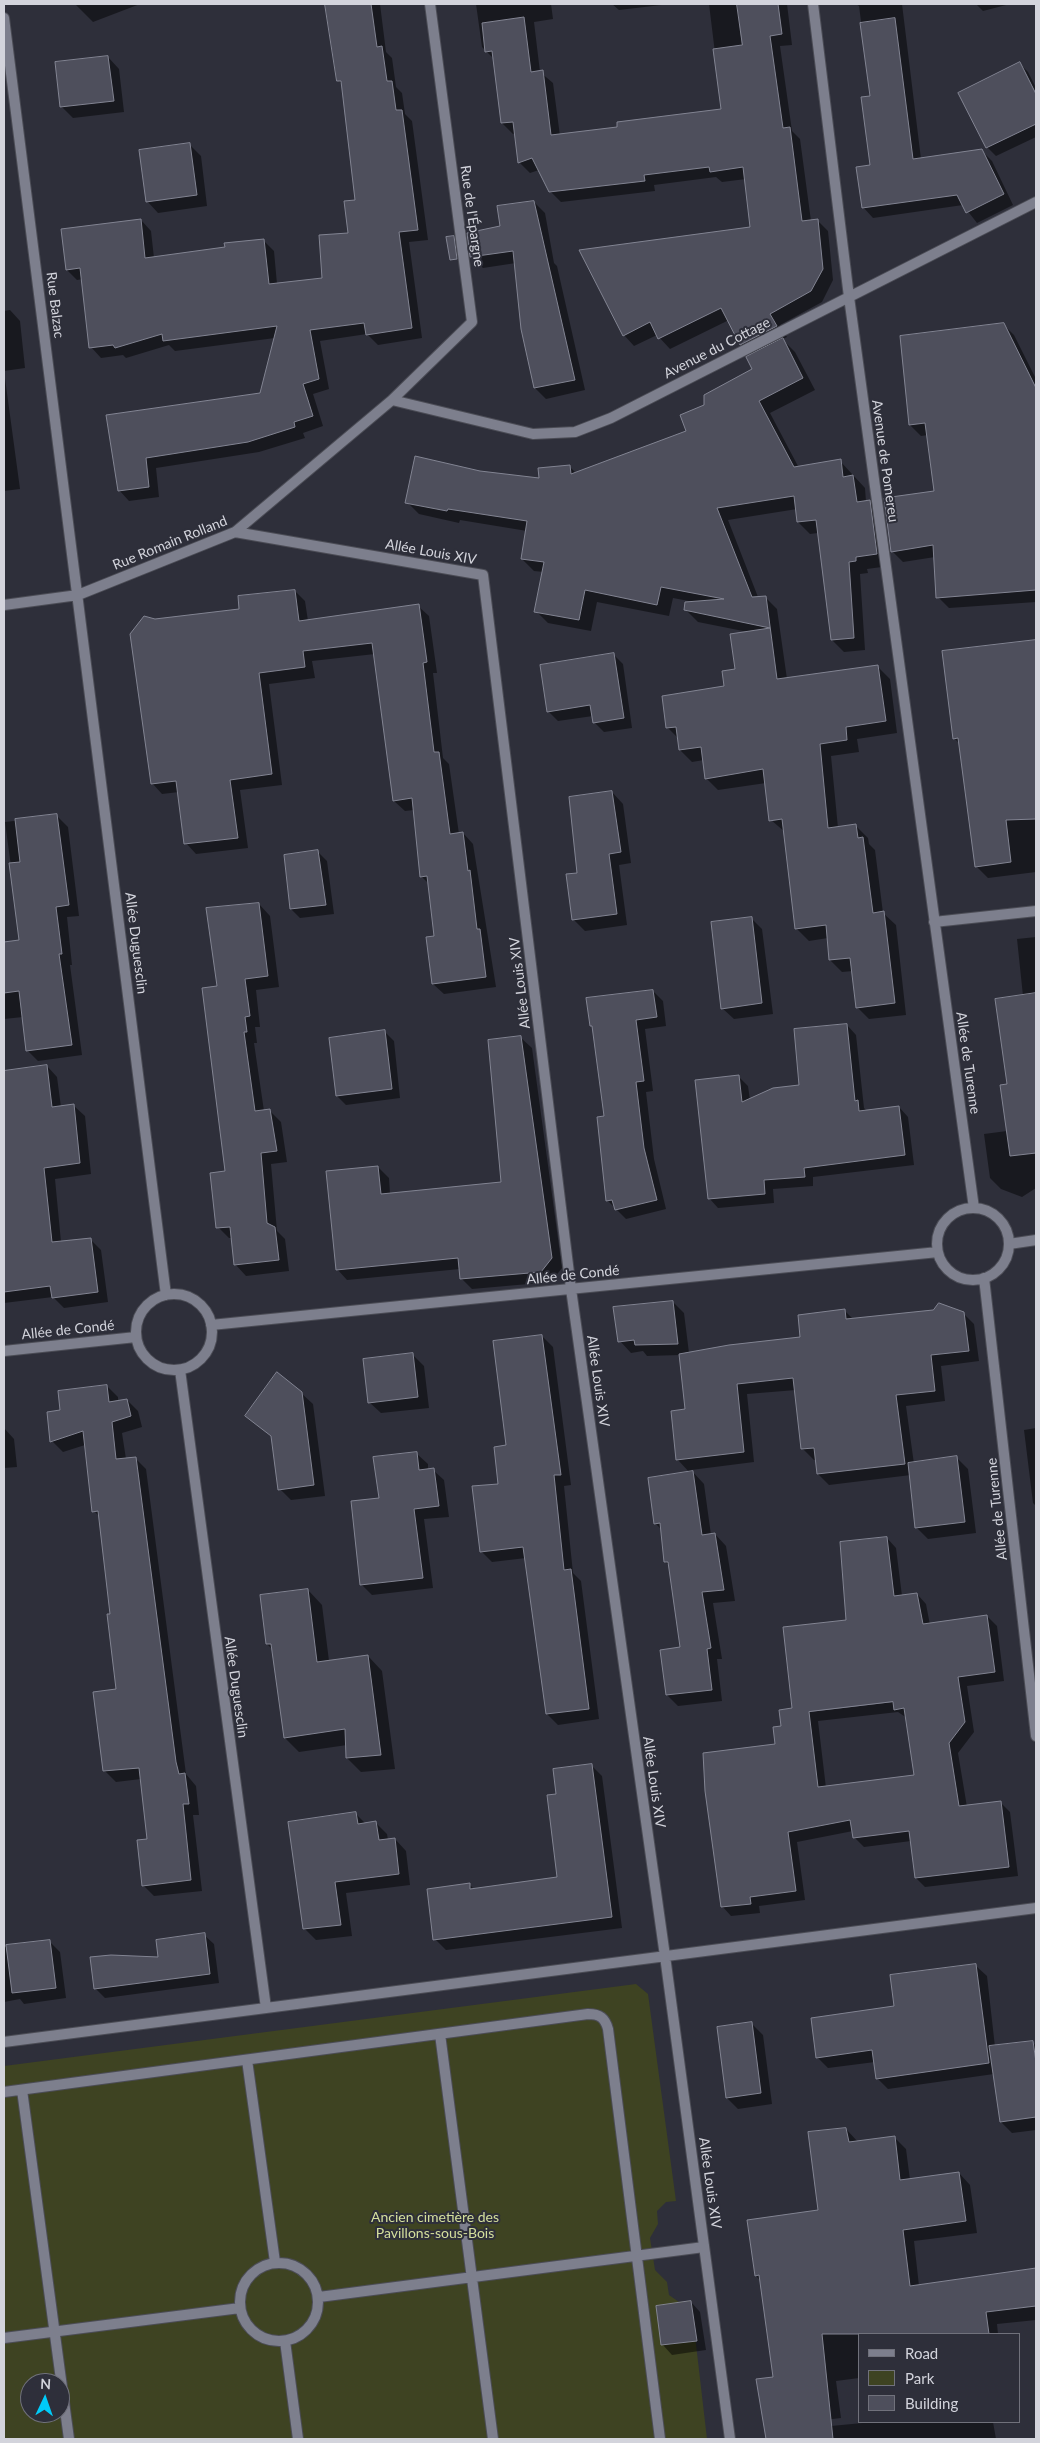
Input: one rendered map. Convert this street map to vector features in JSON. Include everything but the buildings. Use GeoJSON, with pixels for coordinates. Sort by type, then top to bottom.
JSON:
{"type":"FeatureCollection","features":[{"type":"Feature","properties":{"kind":"street","name":"Rue de l'Épargne"},"geometry":{"type":"LineString","coordinates":[[392,400],[472,322],[430,4]]}},
{"type":"Feature","properties":{"kind":"street","name":"Avenue de Pomereu"},"geometry":{"type":"LineString","coordinates":[[813,4],[849,297],[934,922]]}},
{"type":"Feature","properties":{"kind":"street","name":"Rue Balzac"},"geometry":{"type":"LineString","coordinates":[[4,18],[78,595]]}},
{"type":"Feature","properties":{"kind":"street","name":"Avenue du Cottage"},"geometry":{"type":"LineString","coordinates":[[392,400],[533,434],[575,432],[611,418],[1036,202]]}},
{"type":"Feature","properties":{"kind":"street","name":"Rue Romain Rolland"},"geometry":{"type":"LineString","coordinates":[[4,605],[78,595],[235,532],[392,400]]}},
{"type":"Feature","properties":{"kind":"street","name":"Allée Louis XIV"},"geometry":{"type":"LineString","coordinates":[[235,532],[484,575],[571,1289],[665,1956],[730,2439]]}},
{"type":"Feature","properties":{"kind":"street","name":"Allée Duguesclin"},"geometry":{"type":"LineString","coordinates":[[78,595],[166,1295]]}},
{"type":"Feature","properties":{"kind":"street"},"geometry":{"type":"LineString","coordinates":[[934,922],[1036,911]]}},
{"type":"Feature","properties":{"kind":"street","name":"Allée de Turenne"},"geometry":{"type":"LineString","coordinates":[[934,922],[974,1208]]}},
{"type":"Feature","properties":{"kind":"street"},"geometry":{"type":"LineString","coordinates":[[974,1208],[985,1210],[999,1219],[1007,1232],[1009,1244],[1008,1254],[1002,1265],[994,1273],[984,1278],[972,1280],[950,1272],[942,1263],[937,1241],[945,1221],[953,1213],[974,1208]]}},
{"type":"Feature","properties":{"kind":"street"},"geometry":{"type":"LineString","coordinates":[[1009,1244],[1036,1240]]}},
{"type":"Feature","properties":{"kind":"street","name":"Allée de Condé"},"geometry":{"type":"LineString","coordinates":[[211,1326],[938,1252]]}},
{"type":"Feature","properties":{"kind":"street","name":"Allée de Turenne"},"geometry":{"type":"LineString","coordinates":[[984,1278],[1036,1736]]}},
{"type":"Feature","properties":{"kind":"street"},"geometry":{"type":"LineString","coordinates":[[178,1294],[200,1304],[208,1314],[211,1326],[212,1338],[208,1350],[201,1359],[180,1370],[156,1366],[146,1359],[139,1349],[136,1337],[136,1326],[146,1306],[166,1295],[178,1294]]}},
{"type":"Feature","properties":{"kind":"street","name":"Allée de Condé"},"geometry":{"type":"LineString","coordinates":[[4,1352],[136,1337]]}},
{"type":"Feature","properties":{"kind":"street","name":"Allée Duguesclin"},"geometry":{"type":"LineString","coordinates":[[180,1370],[266,2008]]}},
{"type":"Feature","properties":{"kind":"street"},"geometry":{"type":"LineString","coordinates":[[4,2042],[1036,1908]]}},
{"type":"Feature","properties":{"kind":"street"},"geometry":{"type":"LineString","coordinates":[[4,2092],[588,2014],[594,2014],[603,2018],[608,2029],[660,2439]]}},
{"type":"Feature","properties":{"kind":"street"},"geometry":{"type":"LineString","coordinates":[[440,2034],[493,2439]]}},
{"type":"Feature","properties":{"kind":"street"},"geometry":{"type":"LineString","coordinates":[[247,2060],[275,2262]]}},
{"type":"Feature","properties":{"kind":"street"},"geometry":{"type":"LineString","coordinates":[[22,2090],[70,2439]]}},
{"type":"Feature","properties":{"kind":"street"},"geometry":{"type":"LineString","coordinates":[[319,2297],[704,2247]]}},
{"type":"Feature","properties":{"kind":"street"},"geometry":{"type":"LineString","coordinates":[[275,2262],[288,2263],[299,2267],[309,2275],[316,2285],[319,2297],[314,2321],[297,2337],[285,2341],[261,2337],[244,2319],[240,2308],[240,2295],[244,2283],[252,2273],[263,2265],[275,2262]]}},
{"type":"Feature","properties":{"kind":"street"},"geometry":{"type":"LineString","coordinates":[[4,2338],[240,2308]]}},
{"type":"Feature","properties":{"kind":"street"},"geometry":{"type":"LineString","coordinates":[[285,2341],[298,2439]]}},
{"type":"Feature","properties":{"kind":"green space","name":"Ancien cimetière des Pavillons-sous-Bois"},"geometry":{"type":"Polygon","coordinates":[[[636,1984],[648,1994],[676,2201],[666,2202],[657,2211],[658,2224],[650,2238],[655,2270],[667,2282],[669,2295],[679,2302],[691,2301],[707,2439],[4,2439],[4,2066],[636,1984]]]}}]}
